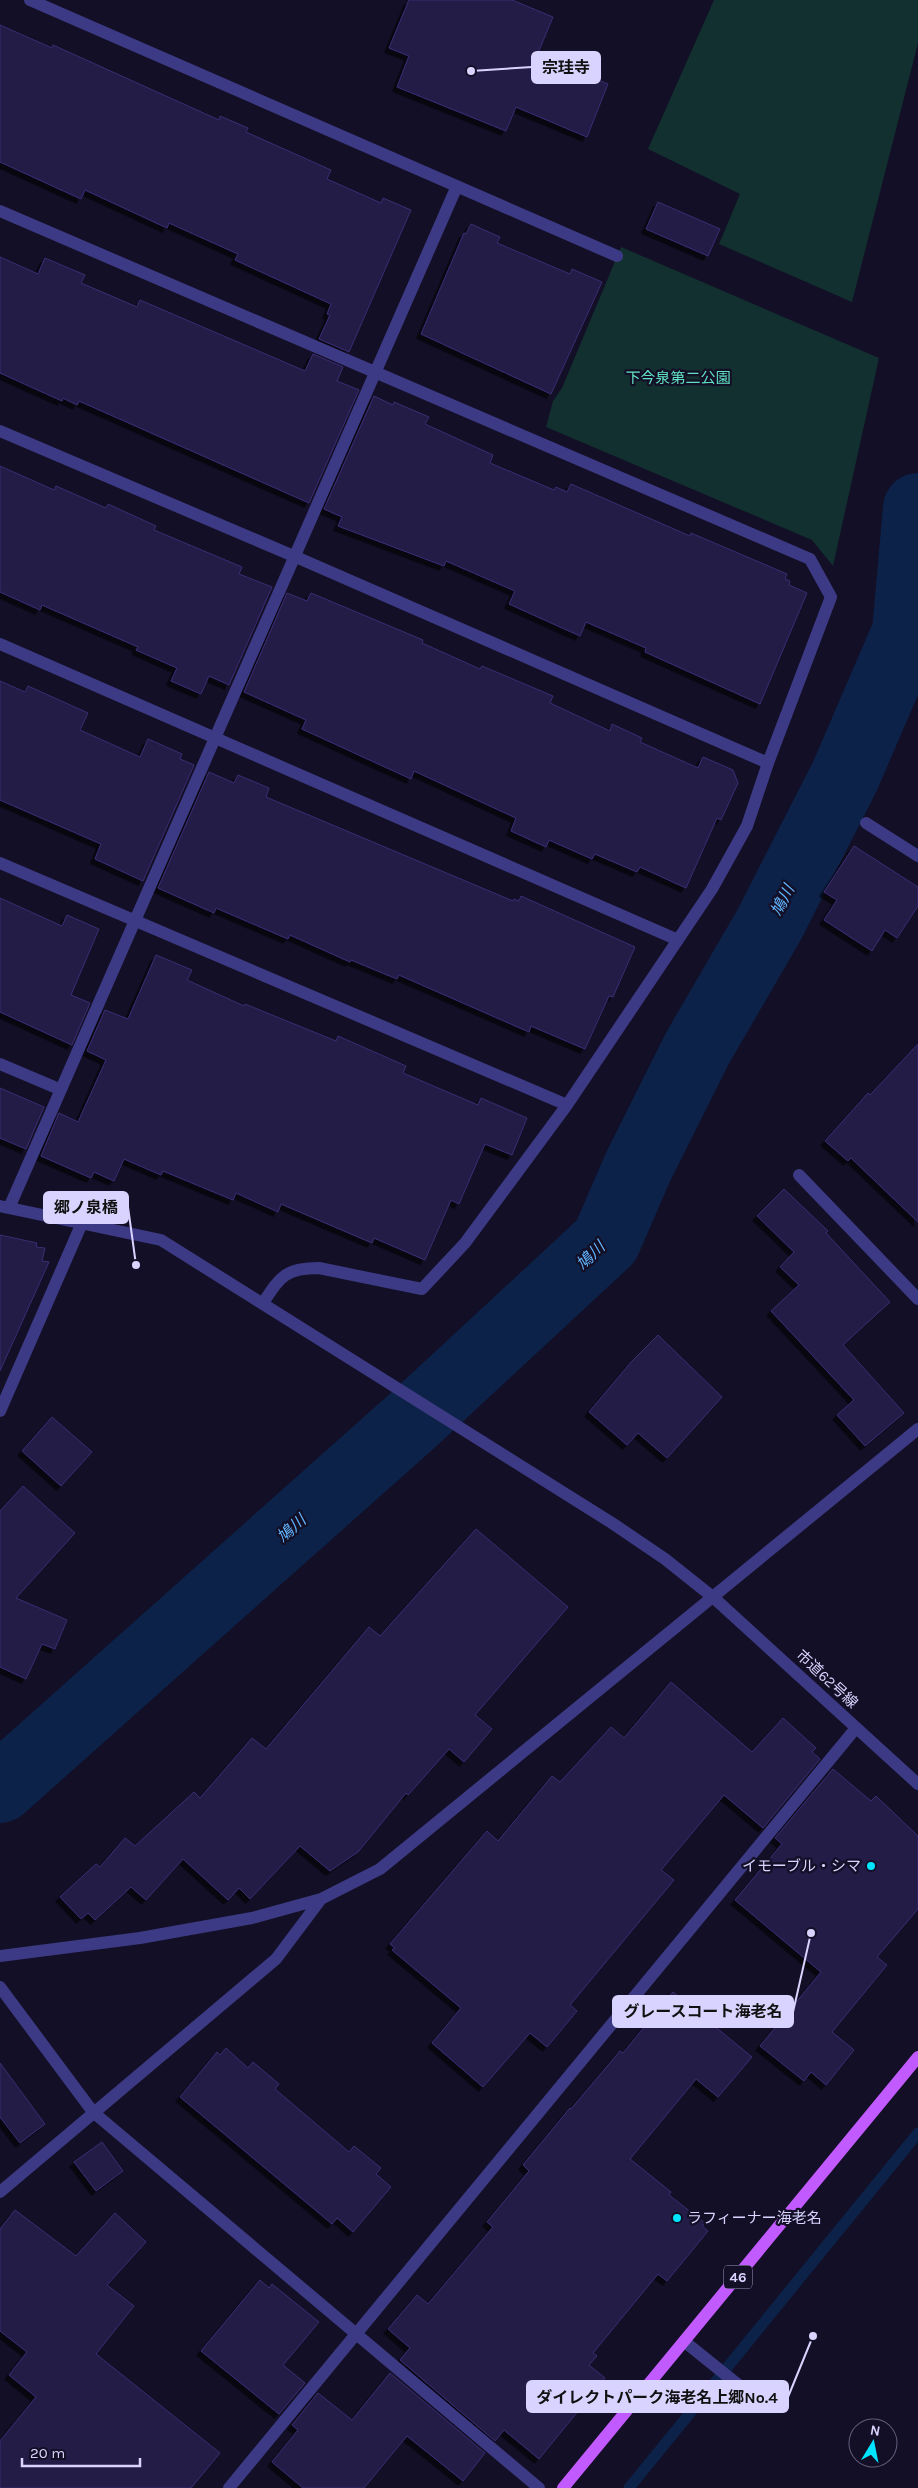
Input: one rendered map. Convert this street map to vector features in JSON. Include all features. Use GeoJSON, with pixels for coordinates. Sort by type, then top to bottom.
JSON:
{"type":"FeatureCollection","features":[{"type":"Feature","properties":{"kind":"main road","name":"46"},"geometry":{"type":"LineString","coordinates":[[563,2488],[918,2057]]}},
{"type":"Feature","properties":{"kind":"street"},"geometry":{"type":"LineString","coordinates":[[30,0],[617,256]]}},
{"type":"Feature","properties":{"kind":"street"},"geometry":{"type":"LineString","coordinates":[[4,1207],[136,922],[378,372],[457,186]]}},
{"type":"Feature","properties":{"kind":"street"},"geometry":{"type":"LineString","coordinates":[[0,211],[810,559],[831,597],[768,763],[747,826],[712,889],[567,1105],[465,1243],[422,1288],[319,1268],[305,1268],[285,1274],[263,1304]]}},
{"type":"Feature","properties":{"kind":"street"},"geometry":{"type":"LineString","coordinates":[[0,431],[296,557],[768,763]]}},
{"type":"Feature","properties":{"kind":"street"},"geometry":{"type":"LineString","coordinates":[[0,644],[678,940]]}},
{"type":"Feature","properties":{"kind":"street"},"geometry":{"type":"LineString","coordinates":[[866,823],[918,856]]}},
{"type":"Feature","properties":{"kind":"street"},"geometry":{"type":"LineString","coordinates":[[0,864],[567,1105]]}},
{"type":"Feature","properties":{"kind":"street"},"geometry":{"type":"LineString","coordinates":[[0,1064],[59,1089]]}},
{"type":"Feature","properties":{"kind":"street"},"geometry":{"type":"LineString","coordinates":[[799,1175],[918,1299]]}},
{"type":"Feature","properties":{"kind":"street","name":"市道62号線"},"geometry":{"type":"LineString","coordinates":[[4,1207],[161,1240],[496,1449],[658,1554],[714,1598],[918,1784]]}},
{"type":"Feature","properties":{"kind":"street"},"geometry":{"type":"LineString","coordinates":[[0,1411],[82,1223]]}},
{"type":"Feature","properties":{"kind":"street"},"geometry":{"type":"LineString","coordinates":[[0,1956],[140,1938],[252,1918],[321,1899],[380,1869],[714,1598],[918,1429]]}},
{"type":"Feature","properties":{"kind":"street"},"geometry":{"type":"LineString","coordinates":[[229,2488],[856,1728]]}},
{"type":"Feature","properties":{"kind":"street"},"geometry":{"type":"LineString","coordinates":[[0,2192],[276,1959],[321,1899]]}},
{"type":"Feature","properties":{"kind":"street"},"geometry":{"type":"LineString","coordinates":[[0,1987],[93,2112],[358,2333],[539,2488]]}},
{"type":"Feature","properties":{"kind":"street"},"geometry":{"type":"LineString","coordinates":[[685,2342],[746,2391]]}},
{"type":"Feature","properties":{"kind":"green space"},"geometry":{"type":"Polygon","coordinates":[[[714,0],[918,0],[918,43],[852,302],[719,244],[740,194],[648,149],[714,0]]]}},
{"type":"Feature","properties":{"kind":"green space","name":"下今泉第二公園"},"geometry":{"type":"Polygon","coordinates":[[[621,247],[879,358],[833,566],[812,540],[546,427],[553,401],[562,388],[621,247]]]}},
{"type":"Feature","properties":{"kind":"building"},"geometry":{"type":"Polygon","coordinates":[[[409,0],[512,0],[553,17],[538,53],[546,55],[544,58],[608,84],[587,137],[516,107],[506,131],[397,87],[409,56],[389,48],[409,0]]]}},
{"type":"Feature","properties":{"kind":"building"},"geometry":{"type":"Polygon","coordinates":[[[0,25],[52,48],[53,45],[219,120],[220,116],[248,128],[246,132],[331,170],[327,179],[381,203],[383,198],[411,210],[349,352],[319,339],[330,315],[327,314],[331,304],[235,260],[238,254],[169,223],[167,228],[85,190],[81,199],[0,162],[0,25]]]}},
{"type":"Feature","properties":{"kind":"building"},"geometry":{"type":"Polygon","coordinates":[[[658,202],[720,229],[708,256],[646,229],[658,202]]]}},
{"type":"Feature","properties":{"kind":"building"},"geometry":{"type":"Polygon","coordinates":[[[471,224],[500,237],[497,243],[570,274],[572,269],[602,282],[551,394],[421,334],[464,233],[466,234],[471,224]]]}},
{"type":"Feature","properties":{"kind":"building"},"geometry":{"type":"Polygon","coordinates":[[[0,257],[38,274],[45,258],[85,275],[81,283],[137,307],[140,300],[305,371],[313,354],[343,367],[337,381],[359,390],[309,503],[79,401],[77,405],[63,398],[62,401],[0,373],[0,257]]]}},
{"type":"Feature","properties":{"kind":"building"},"geometry":{"type":"Polygon","coordinates":[[[374,396],[393,405],[394,402],[429,417],[425,424],[493,455],[490,463],[554,490],[556,487],[567,492],[571,484],[690,536],[691,533],[787,574],[785,579],[790,581],[789,585],[807,593],[760,704],[645,652],[646,648],[586,622],[580,636],[509,604],[515,591],[446,561],[444,566],[338,526],[342,517],[324,509],[374,396]]]}},
{"type":"Feature","properties":{"kind":"building"},"geometry":{"type":"Polygon","coordinates":[[[0,466],[54,490],[56,486],[106,508],[108,504],[156,526],[154,530],[242,567],[239,574],[272,587],[229,685],[209,676],[201,694],[171,681],[177,668],[136,650],[138,647],[42,605],[40,610],[0,592],[0,466]]]}},
{"type":"Feature","properties":{"kind":"building"},"geometry":{"type":"Polygon","coordinates":[[[287,593],[307,601],[311,593],[423,640],[422,643],[480,669],[482,666],[553,696],[550,703],[610,731],[612,724],[642,738],[640,742],[698,768],[703,757],[733,770],[738,783],[721,820],[717,818],[686,888],[640,867],[637,872],[595,854],[592,859],[549,840],[546,847],[511,831],[516,818],[414,771],[411,779],[302,729],[306,720],[244,692],[287,593]]]}},
{"type":"Feature","properties":{"kind":"building"},"geometry":{"type":"Polygon","coordinates":[[[0,681],[25,692],[28,686],[88,713],[80,730],[140,757],[148,739],[182,754],[180,759],[194,765],[143,881],[95,859],[101,844],[0,800],[0,681]]]}},
{"type":"Feature","properties":{"kind":"building"},"geometry":{"type":"Polygon","coordinates":[[[209,772],[234,783],[238,775],[269,788],[266,797],[513,901],[514,899],[519,901],[521,896],[635,947],[613,997],[609,996],[585,1049],[531,1026],[529,1032],[399,975],[397,979],[351,960],[350,962],[290,935],[288,939],[216,908],[214,913],[158,888],[209,772]]]}},
{"type":"Feature","properties":{"kind":"building"},"geometry":{"type":"Polygon","coordinates":[[[854,846],[918,887],[918,906],[897,938],[885,930],[872,951],[824,920],[837,900],[824,892],[854,846]]]}},
{"type":"Feature","properties":{"kind":"building"},"geometry":{"type":"Polygon","coordinates":[[[0,898],[62,926],[67,915],[99,929],[71,995],[90,1003],[72,1045],[0,1012],[0,898]]]}},
{"type":"Feature","properties":{"kind":"building"},"geometry":{"type":"Polygon","coordinates":[[[156,955],[192,970],[187,980],[244,1006],[245,1004],[336,1041],[338,1036],[406,1066],[403,1073],[478,1105],[481,1098],[527,1118],[512,1155],[485,1144],[459,1204],[451,1200],[425,1260],[374,1238],[372,1243],[281,1204],[278,1212],[236,1193],[233,1200],[163,1171],[161,1175],[124,1159],[114,1181],[94,1172],[91,1178],[41,1156],[59,1113],[78,1122],[106,1060],[87,1051],[105,1010],[128,1019],[156,955]]]}},
{"type":"Feature","properties":{"kind":"building"},"geometry":{"type":"Polygon","coordinates":[[[918,1044],[918,1222],[851,1158],[848,1161],[825,1141],[868,1093],[870,1095],[918,1044]]]}},
{"type":"Feature","properties":{"kind":"building"},"geometry":{"type":"Polygon","coordinates":[[[0,1088],[44,1107],[26,1149],[0,1138],[0,1088]]]}},
{"type":"Feature","properties":{"kind":"building"},"geometry":{"type":"Polygon","coordinates":[[[784,1189],[828,1231],[826,1233],[890,1302],[843,1345],[904,1413],[865,1446],[837,1415],[854,1400],[771,1311],[799,1285],[780,1267],[794,1252],[757,1216],[784,1189]]]}},
{"type":"Feature","properties":{"kind":"building"},"geometry":{"type":"Polygon","coordinates":[[[0,1235],[37,1243],[36,1247],[45,1248],[42,1261],[49,1262],[0,1371],[0,1235]]]}},
{"type":"Feature","properties":{"kind":"building"},"geometry":{"type":"Polygon","coordinates":[[[658,1335],[722,1397],[667,1458],[638,1433],[627,1445],[589,1412],[632,1361],[658,1335]]]}},
{"type":"Feature","properties":{"kind":"building"},"geometry":{"type":"Polygon","coordinates":[[[52,1417],[92,1452],[61,1486],[22,1451],[52,1417]]]}},
{"type":"Feature","properties":{"kind":"building"},"geometry":{"type":"Polygon","coordinates":[[[23,1486],[75,1533],[16,1598],[67,1620],[55,1649],[42,1644],[26,1679],[0,1667],[0,1511],[23,1486]]]}},
{"type":"Feature","properties":{"kind":"building"},"geometry":{"type":"Polygon","coordinates":[[[476,1529],[568,1607],[475,1715],[492,1729],[464,1762],[449,1749],[408,1795],[406,1793],[358,1852],[330,1871],[300,1846],[250,1899],[239,1888],[228,1900],[183,1859],[146,1900],[131,1887],[95,1920],[88,1913],[81,1919],[60,1897],[96,1864],[100,1867],[125,1838],[135,1846],[194,1792],[200,1798],[252,1738],[266,1749],[369,1627],[380,1636],[476,1529]]]}},
{"type":"Feature","properties":{"kind":"building"},"geometry":{"type":"Polygon","coordinates":[[[671,1682],[752,1752],[783,1718],[816,1748],[812,1752],[820,1759],[763,1828],[724,1795],[661,1870],[674,1880],[570,2005],[577,2011],[547,2047],[530,2033],[483,2087],[432,2043],[461,2008],[392,1950],[395,1948],[390,1944],[487,1831],[498,1841],[552,1776],[560,1782],[611,1727],[624,1738],[671,1682]]]}},
{"type":"Feature","properties":{"kind":"building"},"geometry":{"type":"Polygon","coordinates":[[[833,1769],[871,1801],[876,1796],[918,1836],[918,1909],[877,1957],[887,1965],[832,2032],[854,2050],[826,2085],[811,2072],[804,2081],[760,2046],[821,1972],[735,1900],[782,1844],[775,1838],[833,1769]]]}},
{"type":"Feature","properties":{"kind":"building"},"geometry":{"type":"Polygon","coordinates":[[[673,1992],[752,2057],[718,2097],[696,2079],[630,2159],[671,2192],[669,2195],[705,2223],[702,2226],[708,2231],[667,2281],[658,2274],[593,2353],[597,2356],[589,2365],[605,2378],[539,2459],[504,2430],[495,2441],[400,2360],[410,2348],[388,2329],[417,2295],[428,2304],[493,2227],[487,2222],[529,2171],[523,2165],[620,2051],[623,2053],[673,1992]]]}},
{"type":"Feature","properties":{"kind":"building"},"geometry":{"type":"Polygon","coordinates":[[[226,2048],[248,2068],[253,2062],[279,2084],[275,2089],[349,2152],[354,2146],[381,2168],[376,2174],[391,2187],[353,2232],[337,2218],[332,2224],[180,2097],[217,2052],[220,2055],[226,2048]]]}},
{"type":"Feature","properties":{"kind":"building"},"geometry":{"type":"Polygon","coordinates":[[[0,2063],[45,2124],[20,2143],[0,2117],[0,2063]]]}},
{"type":"Feature","properties":{"kind":"building"},"geometry":{"type":"Polygon","coordinates":[[[102,2142],[123,2171],[96,2191],[74,2162],[102,2142]]]}},
{"type":"Feature","properties":{"kind":"building"},"geometry":{"type":"Polygon","coordinates":[[[15,2210],[76,2256],[115,2213],[146,2242],[107,2285],[134,2306],[96,2354],[220,2453],[191,2488],[0,2488],[0,2441],[36,2397],[9,2375],[27,2352],[0,2331],[0,2229],[15,2210]]]}},
{"type":"Feature","properties":{"kind":"building"},"geometry":{"type":"Polygon","coordinates":[[[260,2280],[269,2288],[272,2284],[319,2322],[283,2365],[305,2383],[279,2414],[201,2351],[260,2280]]]}},
{"type":"Feature","properties":{"kind":"building"},"geometry":{"type":"Polygon","coordinates":[[[390,2373],[485,2453],[463,2481],[407,2436],[364,2488],[303,2488],[272,2462],[298,2430],[292,2425],[318,2393],[352,2420],[390,2373]]]}},
{"type":"Feature","properties":{"kind":"waterway","name":"鳩川"},"geometry":{"type":"LineString","coordinates":[[0,1788],[412,1421],[606,1241],[638,1167],[697,1049],[769,925],[845,776],[907,632],[918,508]]}},
{"type":"Feature","properties":{"kind":"waterway"},"geometry":{"type":"LineString","coordinates":[[629,2488],[918,2133]]}},
{"type":"Feature","properties":{"kind":"place","name":"宗珪寺"},"geometry":{"type":"Point","coordinates":[471,71]}},
{"type":"Feature","properties":{"kind":"place","name":"郷ノ泉橋"},"geometry":{"type":"Point","coordinates":[136,1265]}},
{"type":"Feature","properties":{"kind":"place","name":"イモーブル・シマ"},"geometry":{"type":"Point","coordinates":[871,1866]}},
{"type":"Feature","properties":{"kind":"place","name":"グレースコート海老名"},"geometry":{"type":"Point","coordinates":[811,1933]}},
{"type":"Feature","properties":{"kind":"place","name":"ラフィーナー海老名"},"geometry":{"type":"Point","coordinates":[677,2218]}},
{"type":"Feature","properties":{"kind":"place","name":"ダイレクトパーク海老名上郷No.4"},"geometry":{"type":"Point","coordinates":[813,2336]}}]}
